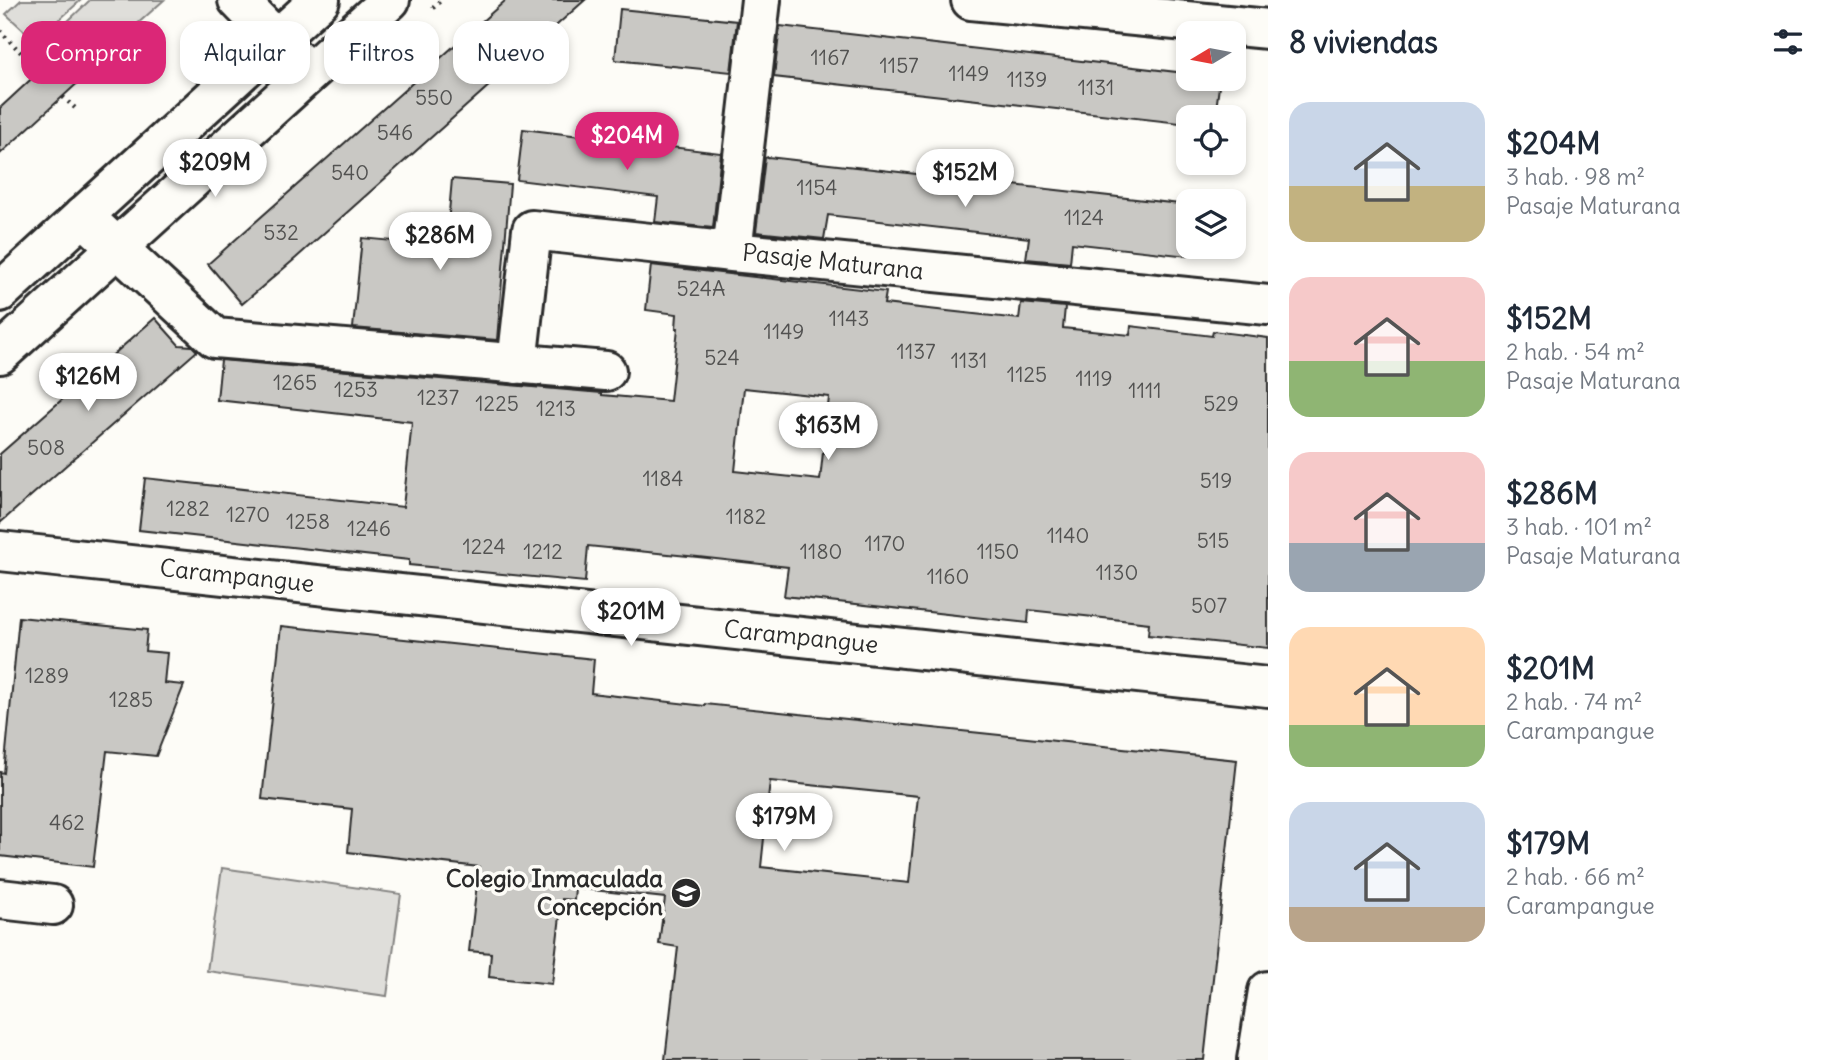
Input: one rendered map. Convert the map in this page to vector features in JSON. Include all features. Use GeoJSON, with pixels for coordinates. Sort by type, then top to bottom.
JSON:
{"type":"FeatureCollection","features":[{"type":"Feature","properties":{"kind":"street"},"geometry":{"type":"LineString","coordinates":[[238,0],[258,21]]}},
{"type":"Feature","properties":{"kind":"street"},"geometry":{"type":"LineString","coordinates":[[297,21],[320,0]]}},
{"type":"Feature","properties":{"kind":"street"},"geometry":{"type":"LineString","coordinates":[[310,72],[390,0]]}},
{"type":"Feature","properties":{"kind":"street"},"geometry":{"type":"LineString","coordinates":[[732,252],[761,0]]}},
{"type":"Feature","properties":{"kind":"street"},"geometry":{"type":"LineString","coordinates":[[971,0],[1268,29]]}},
{"type":"Feature","properties":{"kind":"street"},"geometry":{"type":"LineString","coordinates":[[0,292],[228,84]]}},
{"type":"Feature","properties":{"kind":"street"},"geometry":{"type":"LineString","coordinates":[[0,354],[297,84]]}},
{"type":"Feature","properties":{"kind":"street"},"geometry":{"type":"LineString","coordinates":[[83,216],[215,338],[606,371]]}},
{"type":"Feature","properties":{"kind":"street","name":"Pasaje Maturana"},"geometry":{"type":"LineString","coordinates":[[517,364],[532,230],[1268,305]]}},
{"type":"Feature","properties":{"kind":"street","name":"Carampangue"},"geometry":{"type":"LineString","coordinates":[[0,551],[1268,687]]}},
{"type":"Feature","properties":{"kind":"street"},"geometry":{"type":"LineString","coordinates":[[0,900],[53,905]]}},
{"type":"Feature","properties":{"kind":"street"},"geometry":{"type":"LineString","coordinates":[[1257,1060],[1268,991]]}},
{"type":"Feature","properties":{"kind":"path"},"geometry":{"type":"LineString","coordinates":[[0,31],[21,53]]}},
{"type":"Feature","properties":{"kind":"path"},"geometry":{"type":"LineString","coordinates":[[64,97],[75,108]]}},
{"type":"Feature","properties":{"kind":"shaded area"},"geometry":{"type":"Polygon","coordinates":[[[21,0],[81,0],[60,21],[21,21],[21,28],[6,14],[21,0]]]}},
{"type":"Feature","properties":{"kind":"shaded area"},"geometry":{"type":"Polygon","coordinates":[[[90,0],[164,0],[141,21],[68,21],[90,0]]]}},
{"type":"Feature","properties":{"kind":"shaded area"},"geometry":{"type":"Polygon","coordinates":[[[222,868],[401,894],[387,996],[207,971],[222,868]]]}},
{"type":"Feature","properties":{"kind":"building"},"geometry":{"type":"Polygon","coordinates":[[[506,0],[585,0],[561,21],[482,21],[506,0]]]}},
{"type":"Feature","properties":{"kind":"building"},"geometry":{"type":"Polygon","coordinates":[[[620,9],[737,21],[731,72],[615,60],[620,9]]]}},
{"type":"Feature","properties":{"kind":"building"},"geometry":{"type":"Polygon","coordinates":[[[780,26],[1176,72],[1176,91],[1218,91],[1217,105],[1176,105],[1176,123],[774,77],[780,26]]]}},
{"type":"Feature","properties":{"kind":"building"},"geometry":{"type":"Polygon","coordinates":[[[453,47],[453,84],[491,84],[242,304],[208,264],[411,84],[439,84],[439,59],[453,47]]]}},
{"type":"Feature","properties":{"kind":"building"},"geometry":{"type":"Polygon","coordinates":[[[26,84],[77,84],[0,154],[0,108],[26,84]]]}},
{"type":"Feature","properties":{"kind":"building"},"geometry":{"type":"Polygon","coordinates":[[[523,129],[721,153],[713,228],[655,222],[658,197],[517,180],[523,129]]]}},
{"type":"Feature","properties":{"kind":"building"},"geometry":{"type":"Polygon","coordinates":[[[765,158],[1176,204],[1176,255],[1072,243],[1070,263],[1026,259],[1029,238],[828,215],[824,239],[756,232],[765,158]]]}},
{"type":"Feature","properties":{"kind":"building"},"geometry":{"type":"Polygon","coordinates":[[[452,179],[510,184],[497,340],[353,328],[362,238],[446,246],[452,179]]]}},
{"type":"Feature","properties":{"kind":"building"},"geometry":{"type":"Polygon","coordinates":[[[651,265],[886,292],[884,304],[1019,319],[1021,303],[1065,307],[1063,328],[1130,335],[1131,326],[1212,336],[1213,331],[1268,338],[1268,648],[1148,635],[1149,623],[1029,610],[1028,623],[784,596],[788,567],[698,557],[588,546],[585,582],[409,565],[409,560],[139,530],[145,478],[403,507],[412,422],[217,400],[221,360],[670,401],[678,328],[677,314],[646,310],[651,265]],[[744,388],[735,471],[820,480],[829,397],[744,388]]]}},
{"type":"Feature","properties":{"kind":"building"},"geometry":{"type":"Polygon","coordinates":[[[155,318],[179,345],[192,346],[197,351],[0,523],[0,454],[155,318]]]}},
{"type":"Feature","properties":{"kind":"building"},"geometry":{"type":"Polygon","coordinates":[[[19,617],[147,630],[145,651],[167,653],[164,683],[184,685],[156,756],[107,751],[93,867],[0,856],[0,772],[4,773],[19,617]]]}},
{"type":"Feature","properties":{"kind":"building"},"geometry":{"type":"Polygon","coordinates":[[[281,626],[594,659],[591,693],[1237,760],[1204,1060],[665,1060],[678,947],[659,944],[665,898],[575,888],[574,900],[562,899],[552,984],[489,977],[491,953],[469,951],[479,867],[348,852],[352,809],[262,799],[281,626]],[[770,781],[761,867],[909,883],[918,796],[770,781]]]}},
{"type":"Feature","properties":{"kind":"place","name":"Colegio Inmaculada Concepción"},"geometry":{"type":"Point","coordinates":[686,893]}}]}
